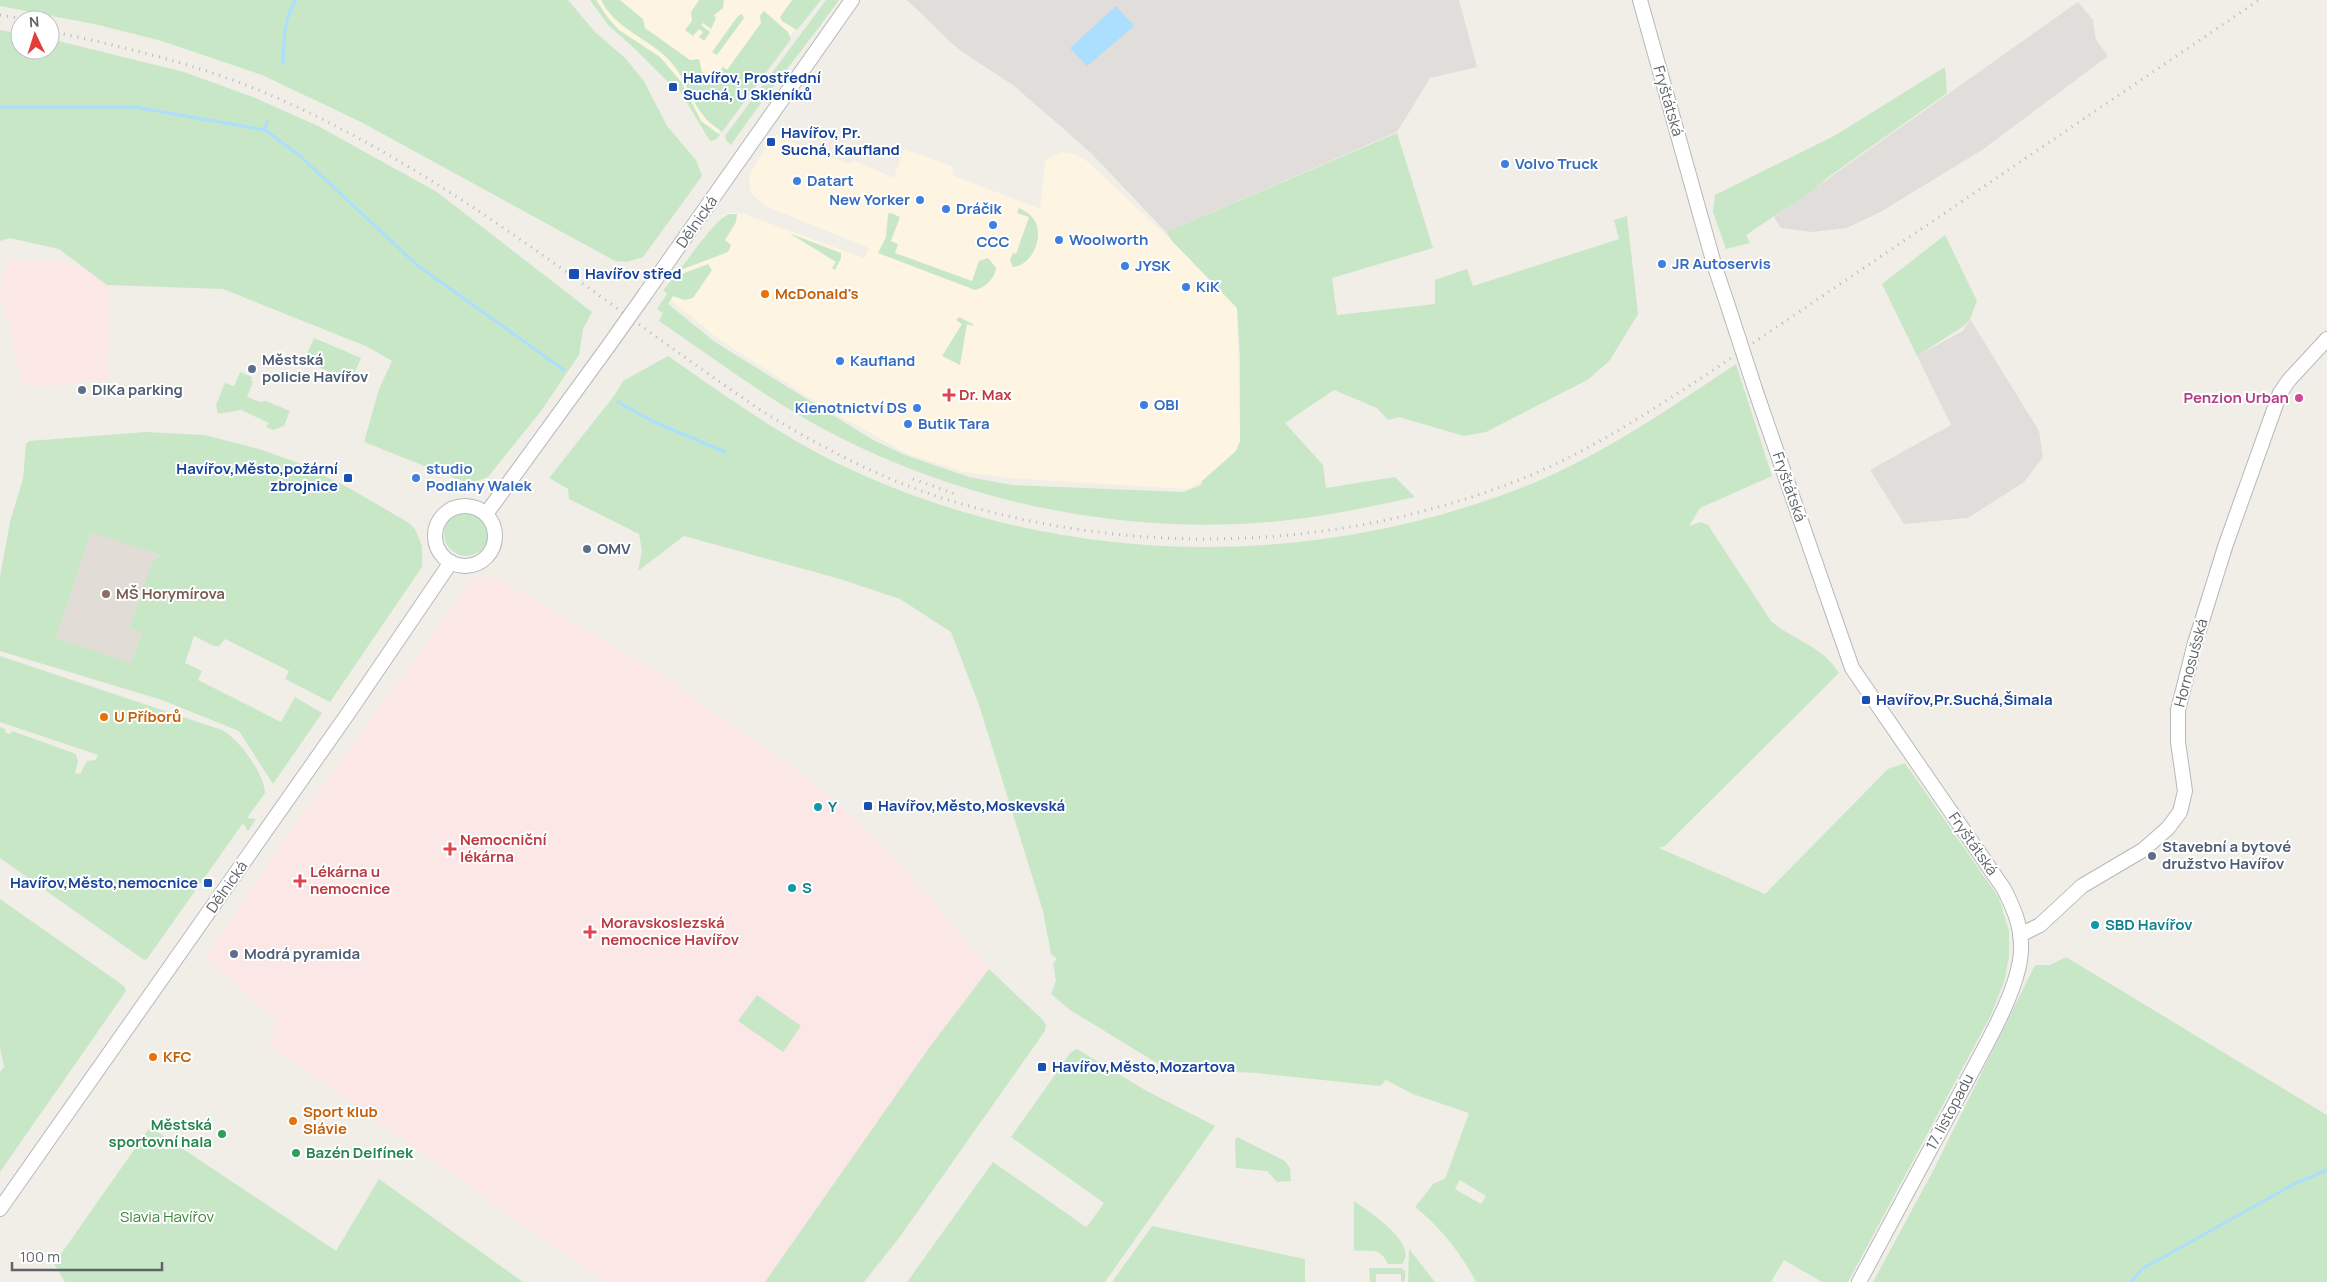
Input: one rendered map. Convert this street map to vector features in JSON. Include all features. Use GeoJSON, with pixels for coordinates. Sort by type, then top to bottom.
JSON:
{"type":"FeatureCollection","features":[{"type":"Feature","properties":{"kind":"street","name":"Dělnická"},"geometry":{"type":"LineString","coordinates":[[486,514],[607,348],[852,0]]}},
{"type":"Feature","properties":{"kind":"street","name":"Fryštátská"},"geometry":{"type":"LineString","coordinates":[[1640,0],[1711,255],[1756,392],[1852,668],[2004,889],[2016,913],[2020,935]]}},
{"type":"Feature","properties":{"kind":"street","name":"Hornosušská"},"geometry":{"type":"LineString","coordinates":[[2020,935],[2040,925],[2082,886],[2143,850],[2168,828],[2180,812],[2185,791],[2178,742],[2178,717],[2205,611],[2238,510],[2280,393],[2289,380],[2327,339]]}},
{"type":"Feature","properties":{"kind":"street"},"geometry":{"type":"LineString","coordinates":[[461,506],[475,507],[486,514],[494,527],[495,534],[490,553],[483,560],[471,565],[451,562],[442,554],[436,544],[435,531],[439,520],[449,510],[461,506]]}},
{"type":"Feature","properties":{"kind":"street","name":"Dělnická"},"geometry":{"type":"LineString","coordinates":[[0,1209],[351,710],[451,562]]}},
{"type":"Feature","properties":{"kind":"street","name":"17. listopadu"},"geometry":{"type":"LineString","coordinates":[[1859,1282],[1992,1033],[2020,964],[2020,935]]}},
{"type":"Feature","properties":{"kind":"shaded area"},"geometry":{"type":"Polygon","coordinates":[[[596,0],[817,0],[713,139],[700,124],[677,81],[609,22],[596,0]]]}},
{"type":"Feature","properties":{"kind":"shaded area"},"geometry":{"type":"Polygon","coordinates":[[[907,0],[1459,0],[1477,67],[1430,78],[1397,132],[1166,232],[1091,153],[1013,85],[958,49],[907,0]]]}},
{"type":"Feature","properties":{"kind":"shaded area"},"geometry":{"type":"Polygon","coordinates":[[[2078,2],[2093,20],[2096,40],[2108,56],[1982,150],[1882,211],[1847,228],[1812,232],[1781,228],[1774,217],[2078,2]]]}},
{"type":"Feature","properties":{"kind":"shaded area"},"geometry":{"type":"Polygon","coordinates":[[[776,134],[802,147],[851,164],[853,160],[894,178],[904,149],[954,167],[952,175],[1040,209],[1045,160],[1061,152],[1075,154],[1088,162],[1173,242],[1237,308],[1240,441],[1236,451],[1202,481],[1187,489],[1009,478],[960,471],[906,453],[830,411],[716,337],[671,300],[662,290],[724,215],[741,213],[864,258],[869,248],[765,206],[751,193],[749,181],[752,169],[776,134]]]}},
{"type":"Feature","properties":{"kind":"shaded area"},"geometry":{"type":"Polygon","coordinates":[[[9,260],[50,260],[81,266],[109,285],[108,380],[33,387],[23,384],[8,320],[0,297],[2,275],[9,260]]]}},
{"type":"Feature","properties":{"kind":"shaded area"},"geometry":{"type":"Polygon","coordinates":[[[1970,319],[2039,431],[2043,457],[2024,482],[1968,518],[1904,524],[1870,470],[1951,425],[1917,356],[1963,331],[1970,319]]]}},
{"type":"Feature","properties":{"kind":"shaded area","name":"MŠ Horymírova"},"geometry":{"type":"Polygon","coordinates":[[[91,531],[160,555],[156,557],[129,627],[142,632],[131,664],[56,638],[91,531]]]}},
{"type":"Feature","properties":{"kind":"shaded area","name":"Moravskoslezská nemocnice Havířov"},"geometry":{"type":"Polygon","coordinates":[[[493,576],[649,666],[808,778],[889,852],[939,908],[989,969],[929,1048],[765,1282],[604,1282],[269,1045],[276,1021],[205,957],[282,842],[473,578],[493,576]]]}},
{"type":"Feature","properties":{"kind":"green space"},"geometry":{"type":"Polygon","coordinates":[[[0,0],[568,0],[595,32],[626,59],[644,81],[667,126],[696,160],[702,176],[643,257],[627,262],[615,261],[361,122],[262,75],[162,41],[60,17],[60,10],[21,10],[0,6],[0,0]]]}},
{"type":"Feature","properties":{"kind":"green space"},"geometry":{"type":"Polygon","coordinates":[[[590,0],[596,0],[619,30],[660,57],[682,83],[701,121],[720,135],[715,140],[711,141],[708,138],[676,84],[672,86],[608,25],[590,0]]]}},
{"type":"Feature","properties":{"kind":"green space"},"geometry":{"type":"Polygon","coordinates":[[[601,0],[620,0],[643,19],[645,28],[690,60],[699,59],[702,72],[714,77],[723,67],[727,70],[761,23],[760,16],[764,11],[788,32],[791,39],[722,132],[701,113],[676,68],[670,61],[662,53],[615,19],[601,0]]]}},
{"type":"Feature","properties":{"kind":"green space"},"geometry":{"type":"Polygon","coordinates":[[[699,0],[724,0],[723,8],[714,15],[716,18],[711,29],[703,23],[701,25],[710,32],[704,41],[699,37],[703,32],[699,29],[693,36],[685,30],[692,21],[691,12],[699,0]]]}},
{"type":"Feature","properties":{"kind":"green space"},"geometry":{"type":"Polygon","coordinates":[[[792,0],[821,0],[797,30],[782,21],[780,17],[792,0]]]}},
{"type":"Feature","properties":{"kind":"green space"},"geometry":{"type":"Polygon","coordinates":[[[826,0],[839,0],[731,145],[725,136],[826,0]]]}},
{"type":"Feature","properties":{"kind":"green space"},"geometry":{"type":"Polygon","coordinates":[[[742,14],[744,18],[717,55],[712,52],[738,16],[742,14]]]}},
{"type":"Feature","properties":{"kind":"green space"},"geometry":{"type":"Polygon","coordinates":[[[0,30],[10,32],[10,60],[60,60],[60,41],[184,72],[253,97],[318,126],[437,192],[592,312],[583,329],[579,355],[541,411],[488,477],[470,484],[364,442],[379,389],[392,361],[368,347],[223,289],[107,285],[59,249],[10,238],[0,241],[0,30]]]}},
{"type":"Feature","properties":{"kind":"green space"},"geometry":{"type":"Polygon","coordinates":[[[1945,67],[1947,93],[1827,178],[1812,191],[1746,235],[1750,243],[1726,249],[1713,212],[1715,195],[1834,136],[1945,67]]]}},
{"type":"Feature","properties":{"kind":"green space"},"geometry":{"type":"Polygon","coordinates":[[[1397,133],[1433,248],[1332,278],[1337,315],[1435,304],[1435,280],[1467,269],[1473,286],[1619,239],[1614,220],[1627,216],[1638,314],[1610,360],[1589,379],[1486,432],[1464,436],[1399,417],[1388,420],[1377,408],[1334,390],[1285,423],[1323,465],[1326,488],[1395,477],[1415,497],[1319,516],[1258,523],[1197,525],[1135,522],[1073,514],[1013,501],[953,484],[895,463],[839,437],[769,397],[659,321],[663,313],[657,309],[667,294],[663,290],[674,277],[708,264],[712,270],[693,298],[684,300],[673,296],[668,304],[715,342],[873,440],[905,455],[969,477],[1012,485],[1184,492],[1201,485],[1202,481],[1236,451],[1240,441],[1240,358],[1237,308],[1173,242],[1166,232],[1397,133]]]}},
{"type":"Feature","properties":{"kind":"green space"},"geometry":{"type":"Polygon","coordinates":[[[1019,208],[1029,214],[1036,223],[1038,239],[1036,247],[1027,260],[1013,267],[1010,260],[1013,253],[1016,254],[1029,217],[1017,213],[1019,208]]]}},
{"type":"Feature","properties":{"kind":"green space"},"geometry":{"type":"Polygon","coordinates":[[[891,213],[900,217],[891,241],[898,244],[895,253],[972,281],[979,261],[988,258],[996,268],[992,279],[975,290],[878,253],[886,237],[888,214],[891,213]]]}},
{"type":"Feature","properties":{"kind":"green space"},"geometry":{"type":"Polygon","coordinates":[[[729,214],[737,214],[736,222],[725,240],[731,245],[728,252],[678,271],[717,223],[729,214]]]}},
{"type":"Feature","properties":{"kind":"green space"},"geometry":{"type":"Polygon","coordinates":[[[789,233],[841,253],[841,258],[835,270],[832,268],[836,262],[789,233]]]}},
{"type":"Feature","properties":{"kind":"green space"},"geometry":{"type":"Polygon","coordinates":[[[1945,235],[1977,301],[1970,319],[1964,326],[1917,356],[1882,284],[1945,235]]]}},
{"type":"Feature","properties":{"kind":"green space"},"geometry":{"type":"Polygon","coordinates":[[[959,317],[973,324],[973,326],[967,324],[960,365],[942,356],[962,324],[956,320],[959,317]]]}},
{"type":"Feature","properties":{"kind":"green space"},"geometry":{"type":"Polygon","coordinates":[[[314,338],[361,358],[351,381],[304,361],[314,338]]]}},
{"type":"Feature","properties":{"kind":"green space"},"geometry":{"type":"Polygon","coordinates":[[[668,356],[787,436],[829,459],[912,495],[999,522],[1087,539],[1177,546],[1267,545],[1357,534],[1445,514],[1531,484],[1585,459],[1611,444],[1736,364],[1772,476],[1700,508],[1689,526],[1701,522],[1708,525],[1771,621],[1815,649],[1832,663],[1839,673],[1665,846],[1659,848],[1765,894],[1888,769],[1905,763],[1999,898],[2009,931],[2009,956],[2005,979],[1991,1015],[1848,1282],[1822,1282],[1784,1260],[1771,1282],[1476,1282],[1464,1261],[1449,1241],[1415,1207],[1434,1183],[1445,1179],[1469,1113],[1413,1094],[1386,1080],[1380,1086],[1256,1073],[1198,1070],[1170,1071],[1070,1010],[1051,994],[1056,981],[1053,963],[1057,959],[1051,954],[1043,911],[979,705],[951,632],[900,599],[840,579],[684,536],[638,571],[642,551],[639,534],[569,499],[568,489],[549,478],[614,396],[623,381],[668,356]],[[1460,1180],[1455,1189],[1481,1204],[1486,1196],[1460,1180]]]}},
{"type":"Feature","properties":{"kind":"green space"},"geometry":{"type":"Polygon","coordinates":[[[240,372],[252,377],[251,380],[253,382],[247,397],[260,402],[266,401],[290,411],[284,426],[273,430],[266,427],[269,423],[241,410],[218,414],[216,405],[225,383],[234,386],[240,372]]]}},
{"type":"Feature","properties":{"kind":"green space"},"geometry":{"type":"Polygon","coordinates":[[[145,432],[205,435],[259,449],[296,462],[349,488],[409,523],[415,529],[422,546],[422,567],[330,702],[285,679],[289,671],[225,639],[219,646],[214,646],[194,636],[185,663],[202,671],[198,680],[281,722],[295,697],[322,713],[273,784],[239,731],[162,700],[0,651],[0,577],[10,522],[23,479],[26,444],[29,441],[145,432]],[[91,532],[56,638],[131,663],[142,632],[129,628],[153,560],[160,555],[91,532]]]}},
{"type":"Feature","properties":{"kind":"green space"},"geometry":{"type":"Polygon","coordinates":[[[470,512],[482,518],[487,525],[487,543],[482,550],[475,555],[462,556],[454,553],[447,546],[444,530],[447,522],[454,515],[470,512]]]}},
{"type":"Feature","properties":{"kind":"green space"},"geometry":{"type":"Polygon","coordinates":[[[0,656],[222,730],[229,734],[243,749],[260,776],[265,793],[247,818],[256,819],[248,831],[243,823],[147,959],[144,960],[0,858],[0,727],[6,729],[5,732],[10,734],[12,731],[76,754],[78,762],[75,773],[80,774],[87,761],[96,760],[98,755],[0,722],[0,656]]]}},
{"type":"Feature","properties":{"kind":"green space"},"geometry":{"type":"Polygon","coordinates":[[[0,899],[124,986],[126,991],[0,1172],[0,1072],[4,1067],[0,1048],[0,899]]]}},
{"type":"Feature","properties":{"kind":"green space"},"geometry":{"type":"Polygon","coordinates":[[[2066,957],[2327,1115],[2327,1282],[1873,1282],[1933,1171],[2035,965],[2050,965],[2066,957]]]}},
{"type":"Feature","properties":{"kind":"green space"},"geometry":{"type":"Polygon","coordinates":[[[989,969],[1043,1020],[1046,1025],[1045,1031],[899,1238],[864,1282],[765,1282],[929,1048],[989,969]]]}},
{"type":"Feature","properties":{"kind":"green space"},"geometry":{"type":"Polygon","coordinates":[[[757,995],[801,1026],[783,1052],[738,1021],[757,995]]]}},
{"type":"Feature","properties":{"kind":"green space"},"geometry":{"type":"Polygon","coordinates":[[[1077,1049],[1145,1090],[1215,1126],[1105,1282],[907,1282],[993,1162],[1086,1227],[1089,1224],[1104,1203],[1011,1137],[1071,1052],[1077,1049]]]}},
{"type":"Feature","properties":{"kind":"green space","name":"Slavia Havířov"},"geometry":{"type":"Polygon","coordinates":[[[150,1127],[336,1251],[379,1179],[523,1282],[65,1282],[54,1264],[150,1127]]]}},
{"type":"Feature","properties":{"kind":"green space"},"geometry":{"type":"Polygon","coordinates":[[[1237,1137],[1285,1161],[1290,1168],[1291,1181],[1277,1182],[1267,1171],[1236,1168],[1235,1140],[1237,1137]]]}},
{"type":"Feature","properties":{"kind":"green space"},"geometry":{"type":"Polygon","coordinates":[[[1354,1201],[1380,1220],[1398,1238],[1404,1247],[1406,1256],[1402,1264],[1388,1264],[1378,1252],[1354,1250],[1354,1201]]]}},
{"type":"Feature","properties":{"kind":"green space"},"geometry":{"type":"Polygon","coordinates":[[[1152,1226],[1305,1259],[1305,1282],[1112,1282],[1152,1226]]]}},
{"type":"Feature","properties":{"kind":"green space"},"geometry":{"type":"Polygon","coordinates":[[[1409,1249],[1435,1282],[1408,1282],[1409,1249]]]}},
{"type":"Feature","properties":{"kind":"green space"},"geometry":{"type":"Polygon","coordinates":[[[1369,1268],[1401,1268],[1405,1271],[1405,1281],[1401,1282],[1401,1274],[1376,1274],[1376,1282],[1370,1282],[1369,1268]]]}},
{"type":"Feature","properties":{"kind":"water"},"geometry":{"type":"Polygon","coordinates":[[[1116,6],[1134,26],[1087,66],[1070,48],[1116,6]]]}},
{"type":"Feature","properties":{"kind":"waterway"},"geometry":{"type":"LineString","coordinates":[[283,64],[286,23],[296,0]]}},
{"type":"Feature","properties":{"kind":"waterway"},"geometry":{"type":"LineString","coordinates":[[0,107],[135,107],[265,130],[299,155],[417,265],[564,370]]}},
{"type":"Feature","properties":{"kind":"waterway"},"geometry":{"type":"LineString","coordinates":[[265,130],[267,122]]}},
{"type":"Feature","properties":{"kind":"waterway"},"geometry":{"type":"LineString","coordinates":[[618,402],[652,421],[725,452]]}},
{"type":"Feature","properties":{"kind":"waterway"},"geometry":{"type":"LineString","coordinates":[[2131,1282],[2142,1269],[2294,1184],[2327,1170]]}},
{"type":"Feature","properties":{"kind":"railway"},"geometry":{"type":"LineString","coordinates":[[60,33],[128,49],[231,79],[325,120],[391,156],[455,196],[518,238],[765,413],[806,437],[870,470],[936,496],[1009,516],[1084,530],[1159,538],[1234,538],[1309,533],[1384,520],[1457,502],[1529,476],[1574,455],[1703,377],[2259,0]]}},
{"type":"Feature","properties":{"kind":"railway"},"geometry":{"type":"LineString","coordinates":[[0,15],[10,17]]}},
{"type":"Feature","properties":{"kind":"railway"},"geometry":{"type":"LineString","coordinates":[[913,479],[958,495]]}},
{"type":"Feature","properties":{"kind":"place","name":"Havířov, Prostřední Suchá, U Skleníků"},"geometry":{"type":"Point","coordinates":[673,87]}},
{"type":"Feature","properties":{"kind":"place","name":"Havířov, Pr. Suchá, Kaufland"},"geometry":{"type":"Point","coordinates":[771,142]}},
{"type":"Feature","properties":{"kind":"place","name":"Volvo Truck"},"geometry":{"type":"Point","coordinates":[1505,164]}},
{"type":"Feature","properties":{"kind":"place","name":"Datart"},"geometry":{"type":"Point","coordinates":[797,181]}},
{"type":"Feature","properties":{"kind":"place","name":"New Yorker"},"geometry":{"type":"Point","coordinates":[920,200]}},
{"type":"Feature","properties":{"kind":"place","name":"Dráčik"},"geometry":{"type":"Point","coordinates":[946,209]}},
{"type":"Feature","properties":{"kind":"place","name":"CCC"},"geometry":{"type":"Point","coordinates":[993,225]}},
{"type":"Feature","properties":{"kind":"place","name":"Woolworth"},"geometry":{"type":"Point","coordinates":[1059,240]}},
{"type":"Feature","properties":{"kind":"place","name":"JR Autoservis"},"geometry":{"type":"Point","coordinates":[1662,264]}},
{"type":"Feature","properties":{"kind":"place","name":"JYSK"},"geometry":{"type":"Point","coordinates":[1125,266]}},
{"type":"Feature","properties":{"kind":"place","name":"Havířov střed"},"geometry":{"type":"Point","coordinates":[574,274]}},
{"type":"Feature","properties":{"kind":"place","name":"KiK"},"geometry":{"type":"Point","coordinates":[1186,287]}},
{"type":"Feature","properties":{"kind":"place","name":"McDonald's"},"geometry":{"type":"Point","coordinates":[765,294]}},
{"type":"Feature","properties":{"kind":"place","name":"Kaufland"},"geometry":{"type":"Point","coordinates":[840,361]}},
{"type":"Feature","properties":{"kind":"place","name":"Městská policie Havířov"},"geometry":{"type":"Point","coordinates":[252,369]}},
{"type":"Feature","properties":{"kind":"place","name":"DIKa parking"},"geometry":{"type":"Point","coordinates":[82,390]}},
{"type":"Feature","properties":{"kind":"place","name":"Dr. Max"},"geometry":{"type":"Point","coordinates":[949,395]}},
{"type":"Feature","properties":{"kind":"place","name":"Penzion Urban"},"geometry":{"type":"Point","coordinates":[2299,398]}},
{"type":"Feature","properties":{"kind":"place","name":"OBI"},"geometry":{"type":"Point","coordinates":[1144,405]}},
{"type":"Feature","properties":{"kind":"place","name":"Klenotnictví DS"},"geometry":{"type":"Point","coordinates":[917,408]}},
{"type":"Feature","properties":{"kind":"place","name":"Butik Tara"},"geometry":{"type":"Point","coordinates":[908,424]}},
{"type":"Feature","properties":{"kind":"place","name":"Havířov,Město,požární zbrojnice"},"geometry":{"type":"Point","coordinates":[348,478]}},
{"type":"Feature","properties":{"kind":"place","name":"studio Podlahy Walek"},"geometry":{"type":"Point","coordinates":[416,478]}},
{"type":"Feature","properties":{"kind":"place","name":"OMV"},"geometry":{"type":"Point","coordinates":[587,549]}},
{"type":"Feature","properties":{"kind":"place","name":"MŠ Horymírova"},"geometry":{"type":"Point","coordinates":[106,594]}},
{"type":"Feature","properties":{"kind":"place","name":"Havířov,Pr.Suchá,Šimala"},"geometry":{"type":"Point","coordinates":[1866,700]}},
{"type":"Feature","properties":{"kind":"place","name":"U Příborů"},"geometry":{"type":"Point","coordinates":[104,717]}},
{"type":"Feature","properties":{"kind":"place","name":"Havířov,Město,Moskevská"},"geometry":{"type":"Point","coordinates":[868,806]}},
{"type":"Feature","properties":{"kind":"place","name":"Y"},"geometry":{"type":"Point","coordinates":[818,807]}},
{"type":"Feature","properties":{"kind":"place","name":"Nemocniční lékárna"},"geometry":{"type":"Point","coordinates":[450,849]}},
{"type":"Feature","properties":{"kind":"place","name":"Stavební a bytové družstvo Havířov"},"geometry":{"type":"Point","coordinates":[2152,856]}},
{"type":"Feature","properties":{"kind":"place","name":"Lékárna u nemocnice"},"geometry":{"type":"Point","coordinates":[300,881]}},
{"type":"Feature","properties":{"kind":"place","name":"Havířov,Město,nemocnice"},"geometry":{"type":"Point","coordinates":[208,883]}},
{"type":"Feature","properties":{"kind":"place","name":"S"},"geometry":{"type":"Point","coordinates":[792,888]}},
{"type":"Feature","properties":{"kind":"place","name":"SBD Havířov"},"geometry":{"type":"Point","coordinates":[2095,925]}},
{"type":"Feature","properties":{"kind":"place","name":"Moravskoslezská nemocnice Havířov"},"geometry":{"type":"Point","coordinates":[590,932]}},
{"type":"Feature","properties":{"kind":"place","name":"Modrá pyramida"},"geometry":{"type":"Point","coordinates":[234,954]}},
{"type":"Feature","properties":{"kind":"place","name":"KFC"},"geometry":{"type":"Point","coordinates":[153,1057]}},
{"type":"Feature","properties":{"kind":"place","name":"Havířov,Město,Mozartova"},"geometry":{"type":"Point","coordinates":[1042,1067]}},
{"type":"Feature","properties":{"kind":"place","name":"Sport klub Slávie"},"geometry":{"type":"Point","coordinates":[293,1121]}},
{"type":"Feature","properties":{"kind":"place","name":"Městská sportovní hala"},"geometry":{"type":"Point","coordinates":[222,1134]}},
{"type":"Feature","properties":{"kind":"place","name":"Bazén Delfínek"},"geometry":{"type":"Point","coordinates":[296,1153]}}]}
